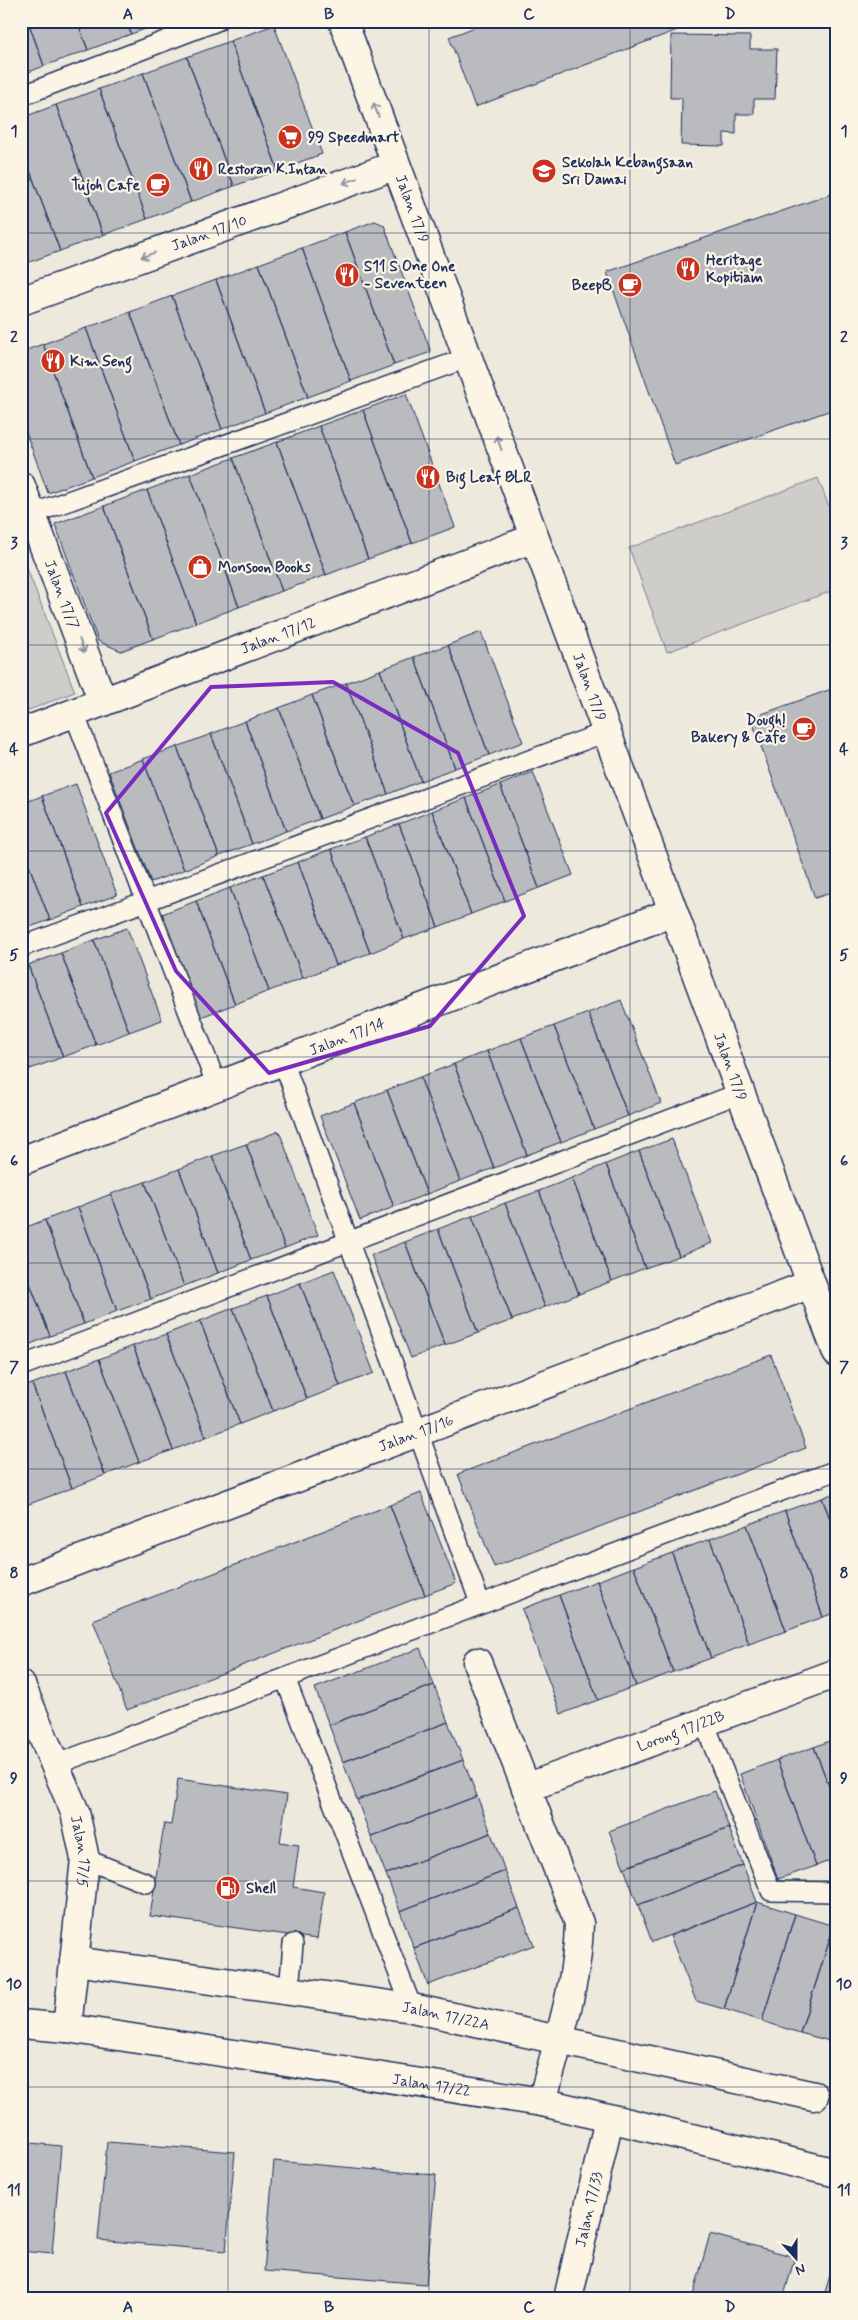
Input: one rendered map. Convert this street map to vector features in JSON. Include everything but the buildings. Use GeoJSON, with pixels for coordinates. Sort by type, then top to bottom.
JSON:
{"type":"FeatureCollection","features":[{"type":"Feature","properties":{"kind":"street","name":"Jalan 17/9"},"geometry":{"type":"LineString","coordinates":[[343,21],[837,1353]]}},
{"type":"Feature","properties":{"kind":"street","name":"Jalan 17/10"},"geometry":{"type":"LineString","coordinates":[[21,301],[396,165]]}},
{"type":"Feature","properties":{"kind":"street","name":"Jalan 17/7"},"geometry":{"type":"LineString","coordinates":[[21,486],[103,702]]}},
{"type":"Feature","properties":{"kind":"street","name":"Jalan 17/12"},"geometry":{"type":"LineString","coordinates":[[21,734],[534,538]]}},
{"type":"Feature","properties":{"kind":"street","name":"Jalan 17/14"},"geometry":{"type":"LineString","coordinates":[[21,1161],[673,912]]}},
{"type":"Feature","properties":{"kind":"street","name":"Jalan 17/16"},"geometry":{"type":"LineString","coordinates":[[21,1582],[811,1284]]}},
{"type":"Feature","properties":{"kind":"street"},"geometry":{"type":"LineString","coordinates":[[477,1662],[579,1923],[579,1950],[559,2041],[542,2102]]}},
{"type":"Feature","properties":{"kind":"street","name":"Lorong 17/22B"},"geometry":{"type":"LineString","coordinates":[[526,1788],[837,1673]]}},
{"type":"Feature","properties":{"kind":"street","name":"Jalan 17/5"},"geometry":{"type":"LineString","coordinates":[[21,1685],[75,1812],[85,1859],[67,2028]]}},
{"type":"Feature","properties":{"kind":"street","name":"Jalan 17/22A"},"geometry":{"type":"LineString","coordinates":[[74,1961],[412,2008],[814,2096]]}},
{"type":"Feature","properties":{"kind":"street","name":"Jalan 17/22"},"geometry":{"type":"LineString","coordinates":[[21,2024],[67,2028],[542,2102],[837,2173]]}},
{"type":"Feature","properties":{"kind":"street","name":"Jalan 17/33"},"geometry":{"type":"LineString","coordinates":[[568,2299],[610,2118]]}},
{"type":"Feature","properties":{"kind":"lane"},"geometry":{"type":"LineString","coordinates":[[21,96],[217,21]]}},
{"type":"Feature","properties":{"kind":"lane"},"geometry":{"type":"LineString","coordinates":[[32,514],[467,358]]}},
{"type":"Feature","properties":{"kind":"lane"},"geometry":{"type":"LineString","coordinates":[[74,713],[217,1086]]}},
{"type":"Feature","properties":{"kind":"lane"},"geometry":{"type":"LineString","coordinates":[[21,947],[606,732]]}},
{"type":"Feature","properties":{"kind":"lane"},"geometry":{"type":"LineString","coordinates":[[283,1061],[480,1604]]}},
{"type":"Feature","properties":{"kind":"lane"},"geometry":{"type":"LineString","coordinates":[[21,1366],[740,1093]]}},
{"type":"Feature","properties":{"kind":"lane"},"geometry":{"type":"LineString","coordinates":[[56,1764],[837,1470]]}},
{"type":"Feature","properties":{"kind":"lane"},"geometry":{"type":"LineString","coordinates":[[285,1678],[412,2008]]}},
{"type":"Feature","properties":{"kind":"lane"},"geometry":{"type":"LineString","coordinates":[[704,1722],[770,1891],[837,1892]]}},
{"type":"Feature","properties":{"kind":"lane"},"geometry":{"type":"LineString","coordinates":[[85,1859],[146,1883]]}},
{"type":"Feature","properties":{"kind":"lane"},"geometry":{"type":"LineString","coordinates":[[289,1992],[293,1944]]}},
{"type":"Feature","properties":{"kind":"highlighted area"},"geometry":{"type":"Polygon","coordinates":[[[333,682],[458,753],[524,916],[430,1026],[269,1073],[176,971],[106,813],[211,687],[333,682]]]}},
{"type":"Feature","properties":{"kind":"shaded area"},"geometry":{"type":"Polygon","coordinates":[[[818,478],[837,528],[837,589],[667,652],[629,548],[818,478]]]}},
{"type":"Feature","properties":{"kind":"shaded area"},"geometry":{"type":"Polygon","coordinates":[[[21,553],[75,692],[21,713],[21,553]]]}},
{"type":"Feature","properties":{"kind":"place","name":"99 Speedmart"},"geometry":{"type":"Point","coordinates":[290,137]}},
{"type":"Feature","properties":{"kind":"place","name":"Restoran K.Intan"},"geometry":{"type":"Point","coordinates":[201,169]}},
{"type":"Feature","properties":{"kind":"place","name":"Sekolah Kebangsaan Sri Damai"},"geometry":{"type":"Point","coordinates":[544,171]}},
{"type":"Feature","properties":{"kind":"place","name":"Tujoh Cafe"},"geometry":{"type":"Point","coordinates":[158,185]}},
{"type":"Feature","properties":{"kind":"place","name":"Heritage Kopitiam"},"geometry":{"type":"Point","coordinates":[688,269]}},
{"type":"Feature","properties":{"kind":"place","name":"S11 S One One - Seventeen"},"geometry":{"type":"Point","coordinates":[347,275]}},
{"type":"Feature","properties":{"kind":"place","name":"BeepB"},"geometry":{"type":"Point","coordinates":[630,285]}},
{"type":"Feature","properties":{"kind":"place","name":"Kim Seng"},"geometry":{"type":"Point","coordinates":[53,361]}},
{"type":"Feature","properties":{"kind":"place","name":"Big Leaf BLR"},"geometry":{"type":"Point","coordinates":[428,477]}},
{"type":"Feature","properties":{"kind":"place","name":"Monsoon Books"},"geometry":{"type":"Point","coordinates":[200,567]}},
{"type":"Feature","properties":{"kind":"place","name":"Dough! Bakery & Cafe"},"geometry":{"type":"Point","coordinates":[804,729]}},
{"type":"Feature","properties":{"kind":"place","name":"Shell"},"geometry":{"type":"Point","coordinates":[228,1888]}}]}
